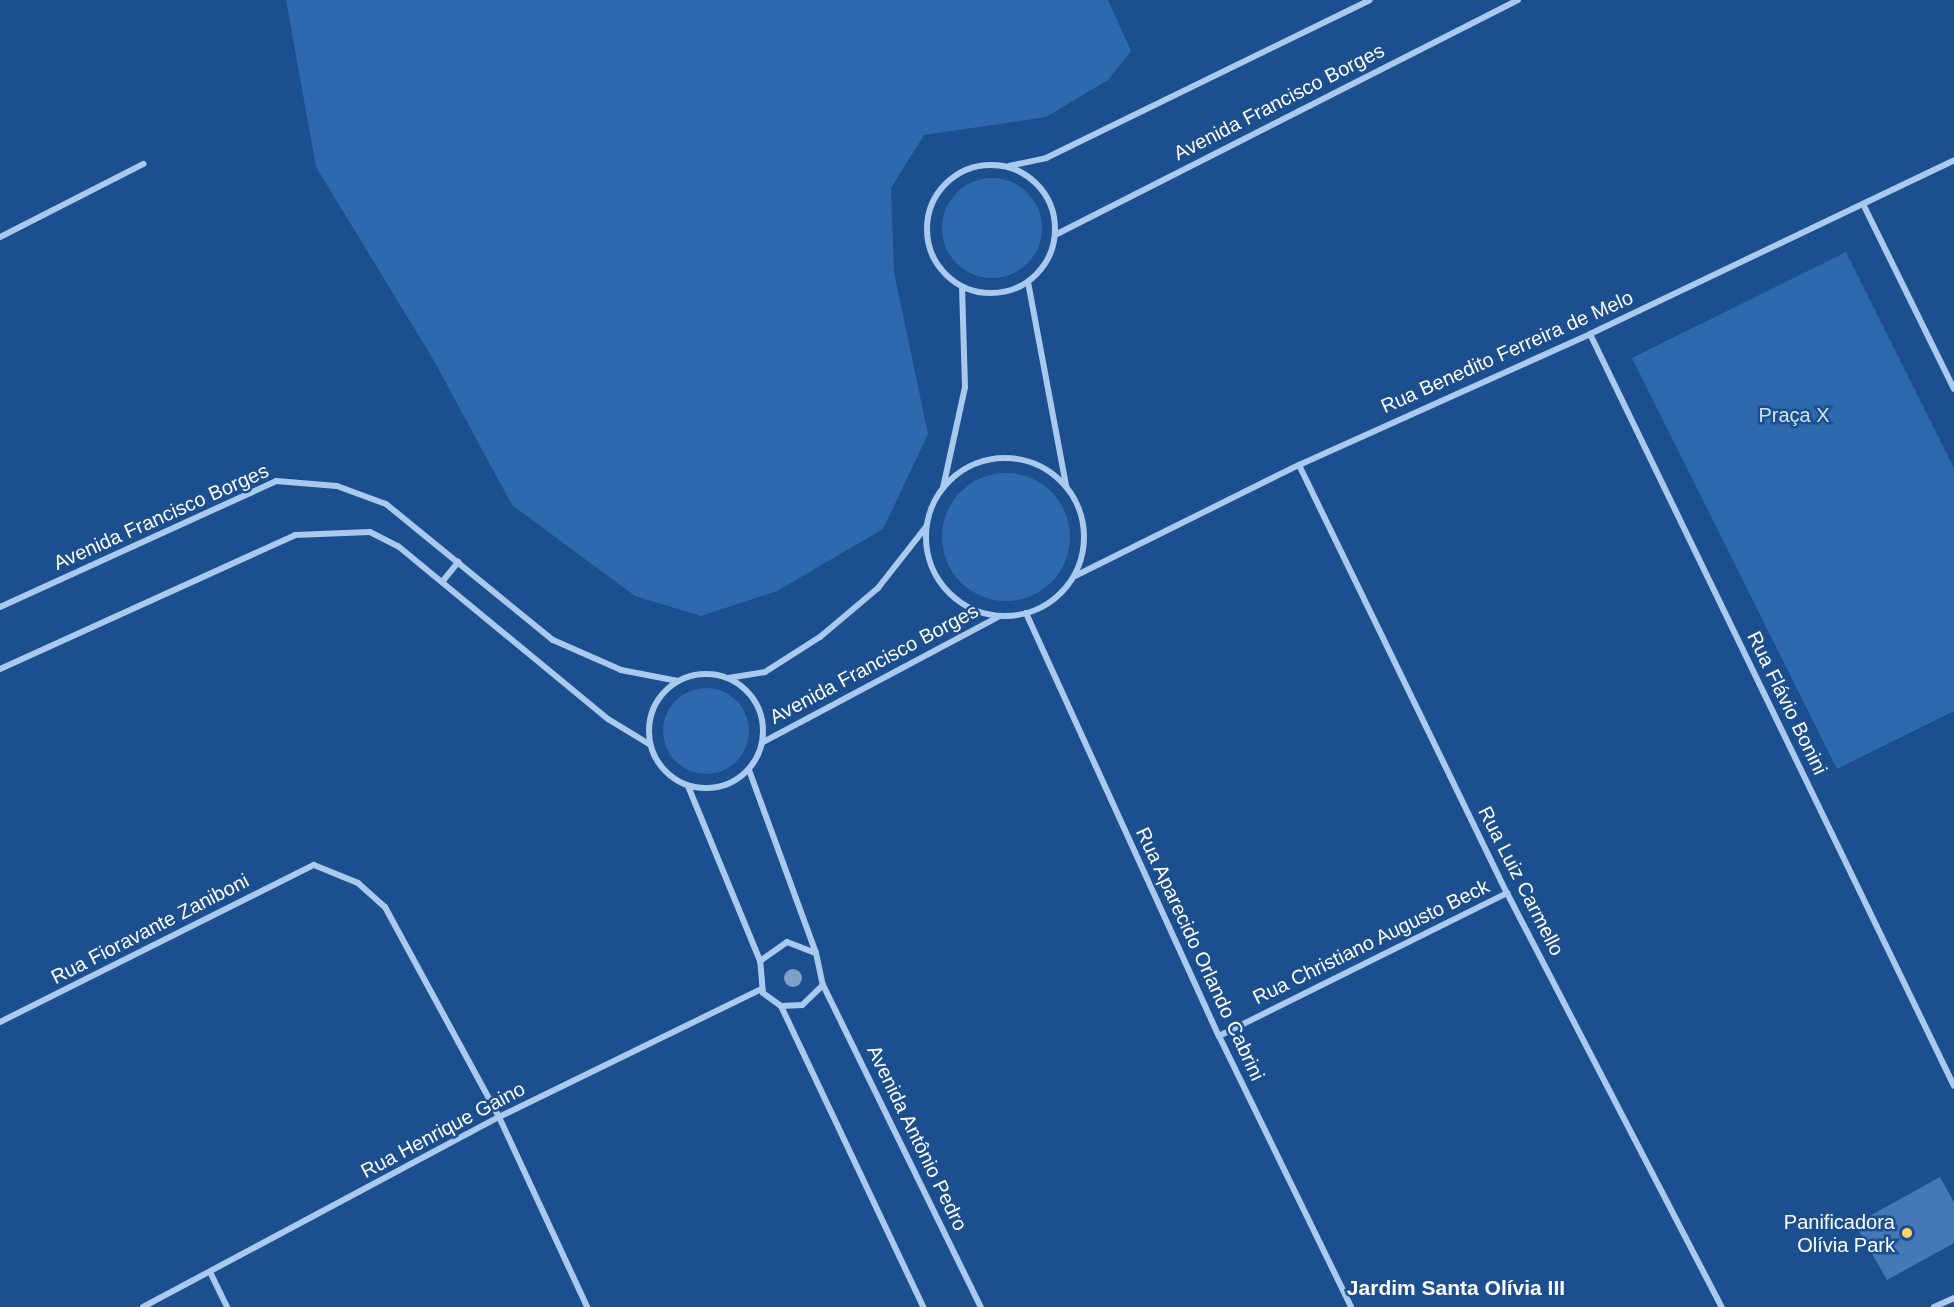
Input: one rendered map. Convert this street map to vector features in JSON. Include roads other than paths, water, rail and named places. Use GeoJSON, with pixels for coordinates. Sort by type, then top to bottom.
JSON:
{"type":"FeatureCollection","features":[{"type":"Feature","properties":{"kind":"street"},"geometry":{"type":"LineString","coordinates":[[1008,166],[1044,192],[1056,235],[1051,253],[1028,282],[996,294],[962,287],[932,258],[927,216],[948,179],[977,166],[1008,166],[1046,158],[1370,0]]}},
{"type":"Feature","properties":{"kind":"street","name":"Avenida Francisco Borges"},"geometry":{"type":"LineString","coordinates":[[1056,235],[1518,0]]}},
{"type":"Feature","properties":{"kind":"street","name":"Rua Benedito Ferreira de Melo"},"geometry":{"type":"LineString","coordinates":[[1075,576],[1299,465],[1590,334],[1954,160]]}},
{"type":"Feature","properties":{"kind":"street"},"geometry":{"type":"LineString","coordinates":[[0,237],[143,164]]}},
{"type":"Feature","properties":{"kind":"street"},"geometry":{"type":"LineString","coordinates":[[1863,204],[1954,390]]}},
{"type":"Feature","properties":{"kind":"street"},"geometry":{"type":"LineString","coordinates":[[927,527],[928,553],[953,596],[1000,616],[1026,613],[1045,605],[1075,576],[1084,530],[1066,486],[1028,282]]}},
{"type":"Feature","properties":{"kind":"street"},"geometry":{"type":"LineString","coordinates":[[650,744],[654,705],[678,681],[694,675],[728,678],[765,672],[820,637],[878,588],[927,527],[943,488],[965,387],[962,287]]}},
{"type":"Feature","properties":{"kind":"street","name":"Rua Flávio Bonini"},"geometry":{"type":"LineString","coordinates":[[1590,334],[1954,1086]]}},
{"type":"Feature","properties":{"kind":"street"},"geometry":{"type":"LineString","coordinates":[[943,488],[981,462],[1004,458],[1048,470],[1066,486]]}},
{"type":"Feature","properties":{"kind":"street","name":"Rua Luiz Carmello"},"geometry":{"type":"LineString","coordinates":[[1299,465],[1507,893],[1722,1307]]}},
{"type":"Feature","properties":{"kind":"street","name":"Avenida Francisco Borges"},"geometry":{"type":"LineString","coordinates":[[0,607],[276,481],[337,486],[386,504],[553,640],[621,670],[678,681]]}},
{"type":"Feature","properties":{"kind":"street"},"geometry":{"type":"LineString","coordinates":[[0,669],[295,535],[370,532],[398,546],[609,718],[650,744],[671,777],[688,786],[721,787],[749,770],[763,742],[757,704],[728,678]]}},
{"type":"Feature","properties":{"kind":"street"},"geometry":{"type":"LineString","coordinates":[[442,582],[458,562]]}},
{"type":"Feature","properties":{"kind":"street","name":"Rua Aparecido Orlando Cabrini"},"geometry":{"type":"LineString","coordinates":[[1026,613],[1219,1036],[1351,1307]]}},
{"type":"Feature","properties":{"kind":"street","name":"Avenida Francisco Borges"},"geometry":{"type":"LineString","coordinates":[[763,742],[1000,616]]}},
{"type":"Feature","properties":{"kind":"street"},"geometry":{"type":"LineString","coordinates":[[749,770],[816,953],[823,985],[802,1005],[782,1006]]}},
{"type":"Feature","properties":{"kind":"street"},"geometry":{"type":"LineString","coordinates":[[688,786],[760,961],[761,988],[782,1006],[923,1307]]}},
{"type":"Feature","properties":{"kind":"street","name":"Rua Fioravante Zaniboni"},"geometry":{"type":"LineString","coordinates":[[0,1022],[314,865],[358,883],[385,907],[499,1117]]}},
{"type":"Feature","properties":{"kind":"street","name":"Rua Christiano Augusto Beck"},"geometry":{"type":"LineString","coordinates":[[1219,1036],[1507,893]]}},
{"type":"Feature","properties":{"kind":"street"},"geometry":{"type":"LineString","coordinates":[[760,961],[787,942],[816,953]]}},
{"type":"Feature","properties":{"kind":"street","name":"Avenida Antônio Pedro"},"geometry":{"type":"LineString","coordinates":[[823,985],[981,1307]]}},
{"type":"Feature","properties":{"kind":"street","name":"Rua Henrique Gaino"},"geometry":{"type":"LineString","coordinates":[[143,1307],[211,1274],[499,1117],[761,988]]}},
{"type":"Feature","properties":{"kind":"street"},"geometry":{"type":"LineString","coordinates":[[499,1117],[587,1307]]}},
{"type":"Feature","properties":{"kind":"street"},"geometry":{"type":"LineString","coordinates":[[211,1274],[227,1307]]}},
{"type":"Feature","properties":{"kind":"street"},"geometry":{"type":"LineString","coordinates":[[1934,1307],[1954,1298]]}},
{"type":"Feature","properties":{"kind":"place","name":"Panificadora Olívia Park"},"geometry":{"type":"Point","coordinates":[1907,1233]}},
{"type":"Feature","properties":{"kind":"district","name":"Jardim Santa Olívia III"},"geometry":{"type":"Point","coordinates":[1456,1288]}},
{"type":"Feature","properties":{"kind":"park label","name":"Praça X"},"geometry":{"type":"Point","coordinates":[1794,415]}}]}
